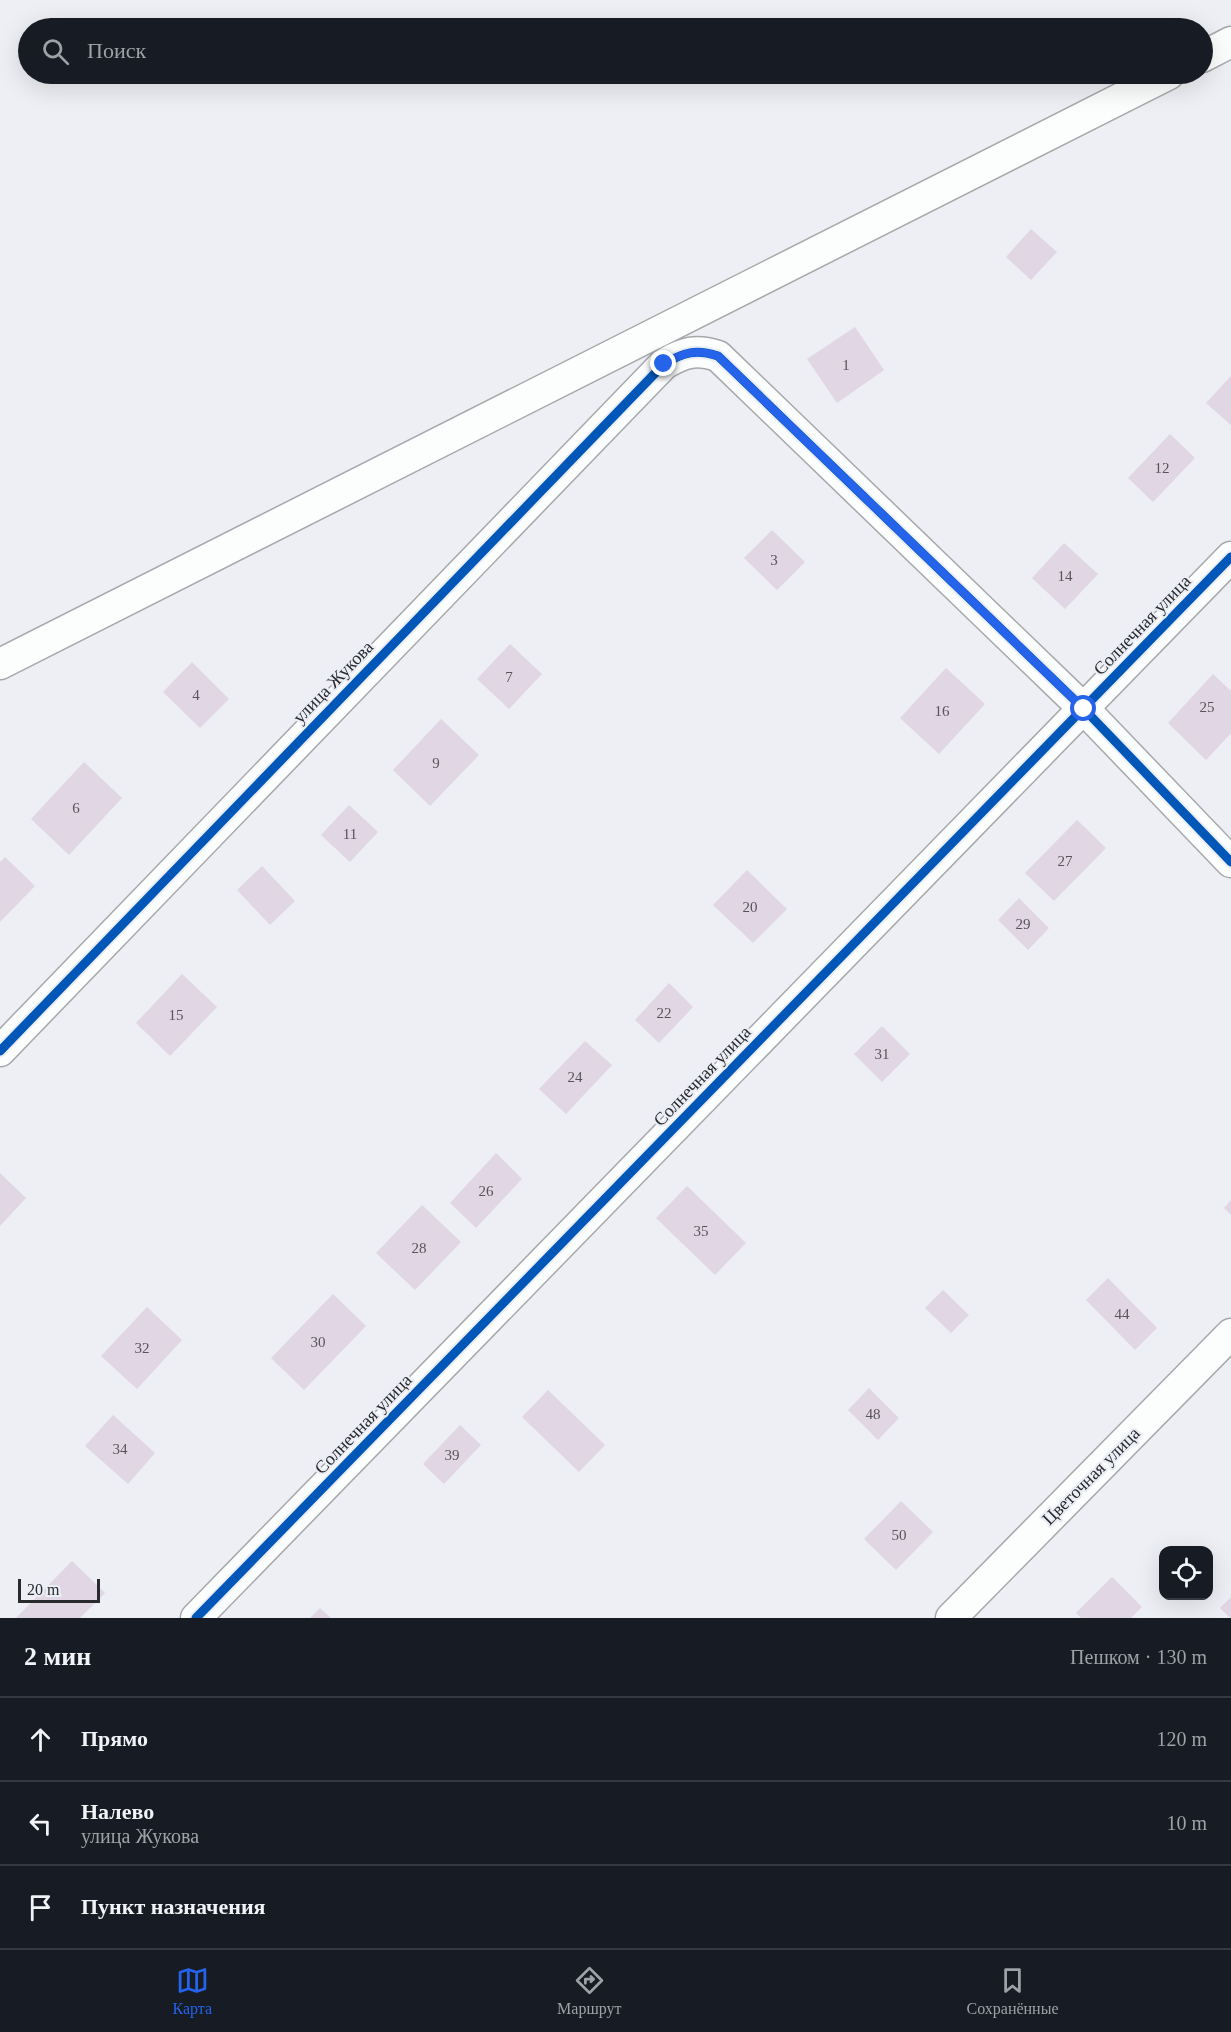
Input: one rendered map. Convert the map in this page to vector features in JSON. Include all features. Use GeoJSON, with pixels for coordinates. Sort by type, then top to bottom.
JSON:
{"type":"FeatureCollection","features":[{"type":"Feature","properties":{"kind":"street"},"geometry":{"type":"LineString","coordinates":[[1213,52],[1231,42]]}},
{"type":"Feature","properties":{"kind":"street"},"geometry":{"type":"LineString","coordinates":[[0,664],[1149,84]]}},
{"type":"Feature","properties":{"kind":"street","name":"улица Жукова"},"geometry":{"type":"LineString","coordinates":[[0,1051],[664,364],[680,354],[699,350],[718,356],[1084,709]]}},
{"type":"Feature","properties":{"kind":"street","name":"Солнечная улица"},"geometry":{"type":"LineString","coordinates":[[196,1618],[1231,557]]}},
{"type":"Feature","properties":{"kind":"street"},"geometry":{"type":"LineString","coordinates":[[1084,709],[1231,862]]}},
{"type":"Feature","properties":{"kind":"street","name":"Цветочная улица"},"geometry":{"type":"LineString","coordinates":[[951,1618],[1231,1334]]}},
{"type":"Feature","properties":{"kind":"building"},"geometry":{"type":"Polygon","coordinates":[[[1031,229],[1057,252],[1031,280],[1006,257],[1031,229]]]}},
{"type":"Feature","properties":{"kind":"building"},"geometry":{"type":"Polygon","coordinates":[[[855,327],[884,370],[837,403],[807,359],[855,327]]]}},
{"type":"Feature","properties":{"kind":"building"},"geometry":{"type":"Polygon","coordinates":[[[1231,376],[1231,425],[1206,403],[1231,376]]]}},
{"type":"Feature","properties":{"kind":"building"},"geometry":{"type":"Polygon","coordinates":[[[1170,434],[1195,458],[1153,502],[1128,478],[1170,434]]]}},
{"type":"Feature","properties":{"kind":"building"},"geometry":{"type":"Polygon","coordinates":[[[772,530],[805,562],[777,590],[744,558],[772,530]]]}},
{"type":"Feature","properties":{"kind":"building"},"geometry":{"type":"Polygon","coordinates":[[[1064,543],[1098,574],[1065,609],[1032,578],[1064,543]]]}},
{"type":"Feature","properties":{"kind":"building"},"geometry":{"type":"Polygon","coordinates":[[[510,644],[542,674],[509,709],[477,679],[510,644]]]}},
{"type":"Feature","properties":{"kind":"building"},"geometry":{"type":"Polygon","coordinates":[[[192,662],[229,699],[200,728],[163,692],[192,662]]]}},
{"type":"Feature","properties":{"kind":"building"},"geometry":{"type":"Polygon","coordinates":[[[946,668],[985,704],[939,754],[900,718],[946,668]]]}},
{"type":"Feature","properties":{"kind":"building"},"geometry":{"type":"Polygon","coordinates":[[[1213,674],[1231,691],[1231,733],[1206,760],[1168,723],[1213,674]]]}},
{"type":"Feature","properties":{"kind":"building"},"geometry":{"type":"Polygon","coordinates":[[[441,719],[479,755],[430,806],[393,770],[441,719]]]}},
{"type":"Feature","properties":{"kind":"building"},"geometry":{"type":"Polygon","coordinates":[[[84,762],[122,798],[69,855],[31,819],[84,762]]]}},
{"type":"Feature","properties":{"kind":"building"},"geometry":{"type":"Polygon","coordinates":[[[349,805],[378,832],[350,862],[321,835],[349,805]]]}},
{"type":"Feature","properties":{"kind":"building"},"geometry":{"type":"Polygon","coordinates":[[[1077,820],[1106,848],[1054,901],[1025,873],[1077,820]]]}},
{"type":"Feature","properties":{"kind":"building"},"geometry":{"type":"Polygon","coordinates":[[[5,857],[35,886],[0,922],[0,862],[5,857]]]}},
{"type":"Feature","properties":{"kind":"building"},"geometry":{"type":"Polygon","coordinates":[[[262,866],[295,901],[270,925],[237,890],[262,866]]]}},
{"type":"Feature","properties":{"kind":"building"},"geometry":{"type":"Polygon","coordinates":[[[747,870],[787,909],[753,943],[713,905],[747,870]]]}},
{"type":"Feature","properties":{"kind":"building"},"geometry":{"type":"Polygon","coordinates":[[[1019,898],[1049,928],[1028,950],[998,920],[1019,898]]]}},
{"type":"Feature","properties":{"kind":"building"},"geometry":{"type":"Polygon","coordinates":[[[182,974],[217,1007],[170,1056],[136,1023],[182,974]]]}},
{"type":"Feature","properties":{"kind":"building"},"geometry":{"type":"Polygon","coordinates":[[[669,983],[693,1007],[659,1043],[635,1020],[669,983]]]}},
{"type":"Feature","properties":{"kind":"building"},"geometry":{"type":"Polygon","coordinates":[[[882,1026],[910,1054],[882,1082],[854,1054],[882,1026]]]}},
{"type":"Feature","properties":{"kind":"building"},"geometry":{"type":"Polygon","coordinates":[[[585,1041],[612,1065],[566,1114],[539,1089],[585,1041]]]}},
{"type":"Feature","properties":{"kind":"building"},"geometry":{"type":"Polygon","coordinates":[[[496,1153],[522,1179],[476,1228],[450,1203],[496,1153]]]}},
{"type":"Feature","properties":{"kind":"building"},"geometry":{"type":"Polygon","coordinates":[[[0,1173],[26,1198],[0,1226],[0,1173]]]}},
{"type":"Feature","properties":{"kind":"building"},"geometry":{"type":"Polygon","coordinates":[[[687,1186],[746,1243],[715,1275],[656,1218],[687,1186]]]}},
{"type":"Feature","properties":{"kind":"building"},"geometry":{"type":"Polygon","coordinates":[[[1231,1200],[1231,1215],[1224,1208],[1231,1200]]]}},
{"type":"Feature","properties":{"kind":"building"},"geometry":{"type":"Polygon","coordinates":[[[422,1205],[461,1242],[415,1290],[376,1253],[422,1205]]]}},
{"type":"Feature","properties":{"kind":"building"},"geometry":{"type":"Polygon","coordinates":[[[1108,1278],[1157,1328],[1135,1350],[1086,1300],[1108,1278]]]}},
{"type":"Feature","properties":{"kind":"building"},"geometry":{"type":"Polygon","coordinates":[[[943,1290],[969,1315],[951,1333],[925,1308],[943,1290]]]}},
{"type":"Feature","properties":{"kind":"building"},"geometry":{"type":"Polygon","coordinates":[[[333,1294],[366,1326],[304,1390],[271,1358],[333,1294]]]}},
{"type":"Feature","properties":{"kind":"building"},"geometry":{"type":"Polygon","coordinates":[[[147,1307],[182,1340],[137,1389],[101,1356],[147,1307]]]}},
{"type":"Feature","properties":{"kind":"building"},"geometry":{"type":"Polygon","coordinates":[[[869,1388],[899,1418],[878,1440],[848,1410],[869,1388]]]}},
{"type":"Feature","properties":{"kind":"building"},"geometry":{"type":"Polygon","coordinates":[[[548,1390],[605,1445],[579,1472],[522,1417],[548,1390]]]}},
{"type":"Feature","properties":{"kind":"building"},"geometry":{"type":"Polygon","coordinates":[[[113,1415],[155,1453],[128,1484],[85,1446],[113,1415]]]}},
{"type":"Feature","properties":{"kind":"building"},"geometry":{"type":"Polygon","coordinates":[[[460,1425],[481,1445],[444,1484],[423,1464],[460,1425]]]}},
{"type":"Feature","properties":{"kind":"building"},"geometry":{"type":"Polygon","coordinates":[[[901,1501],[933,1532],[896,1570],[864,1539],[901,1501]]]}},
{"type":"Feature","properties":{"kind":"building"},"geometry":{"type":"Polygon","coordinates":[[[72,1561],[105,1593],[80,1618],[16,1618],[72,1561]]]}},
{"type":"Feature","properties":{"kind":"building"},"geometry":{"type":"Polygon","coordinates":[[[1112,1577],[1142,1607],[1131,1618],[1081,1618],[1076,1613],[1112,1577]]]}},
{"type":"Feature","properties":{"kind":"building"},"geometry":{"type":"Polygon","coordinates":[[[1231,1597],[1231,1618],[1230,1618],[1220,1608],[1231,1597]]]}},
{"type":"Feature","properties":{"kind":"building"},"geometry":{"type":"Polygon","coordinates":[[[320,1608],[331,1618],[310,1618],[320,1608]]]}},
{"type":"Feature","properties":{"kind":"cycle path"},"geometry":{"type":"LineString","coordinates":[[0,1051],[664,364],[690,353],[718,356],[1084,709],[1231,862]]}},
{"type":"Feature","properties":{"kind":"cycle path"},"geometry":{"type":"LineString","coordinates":[[196,1618],[1231,557]]}},
{"type":"Feature","properties":{"kind":"route"},"geometry":{"type":"LineString","coordinates":[[664,364],[680,354],[699,350],[718,356],[1084,709]]}}]}
